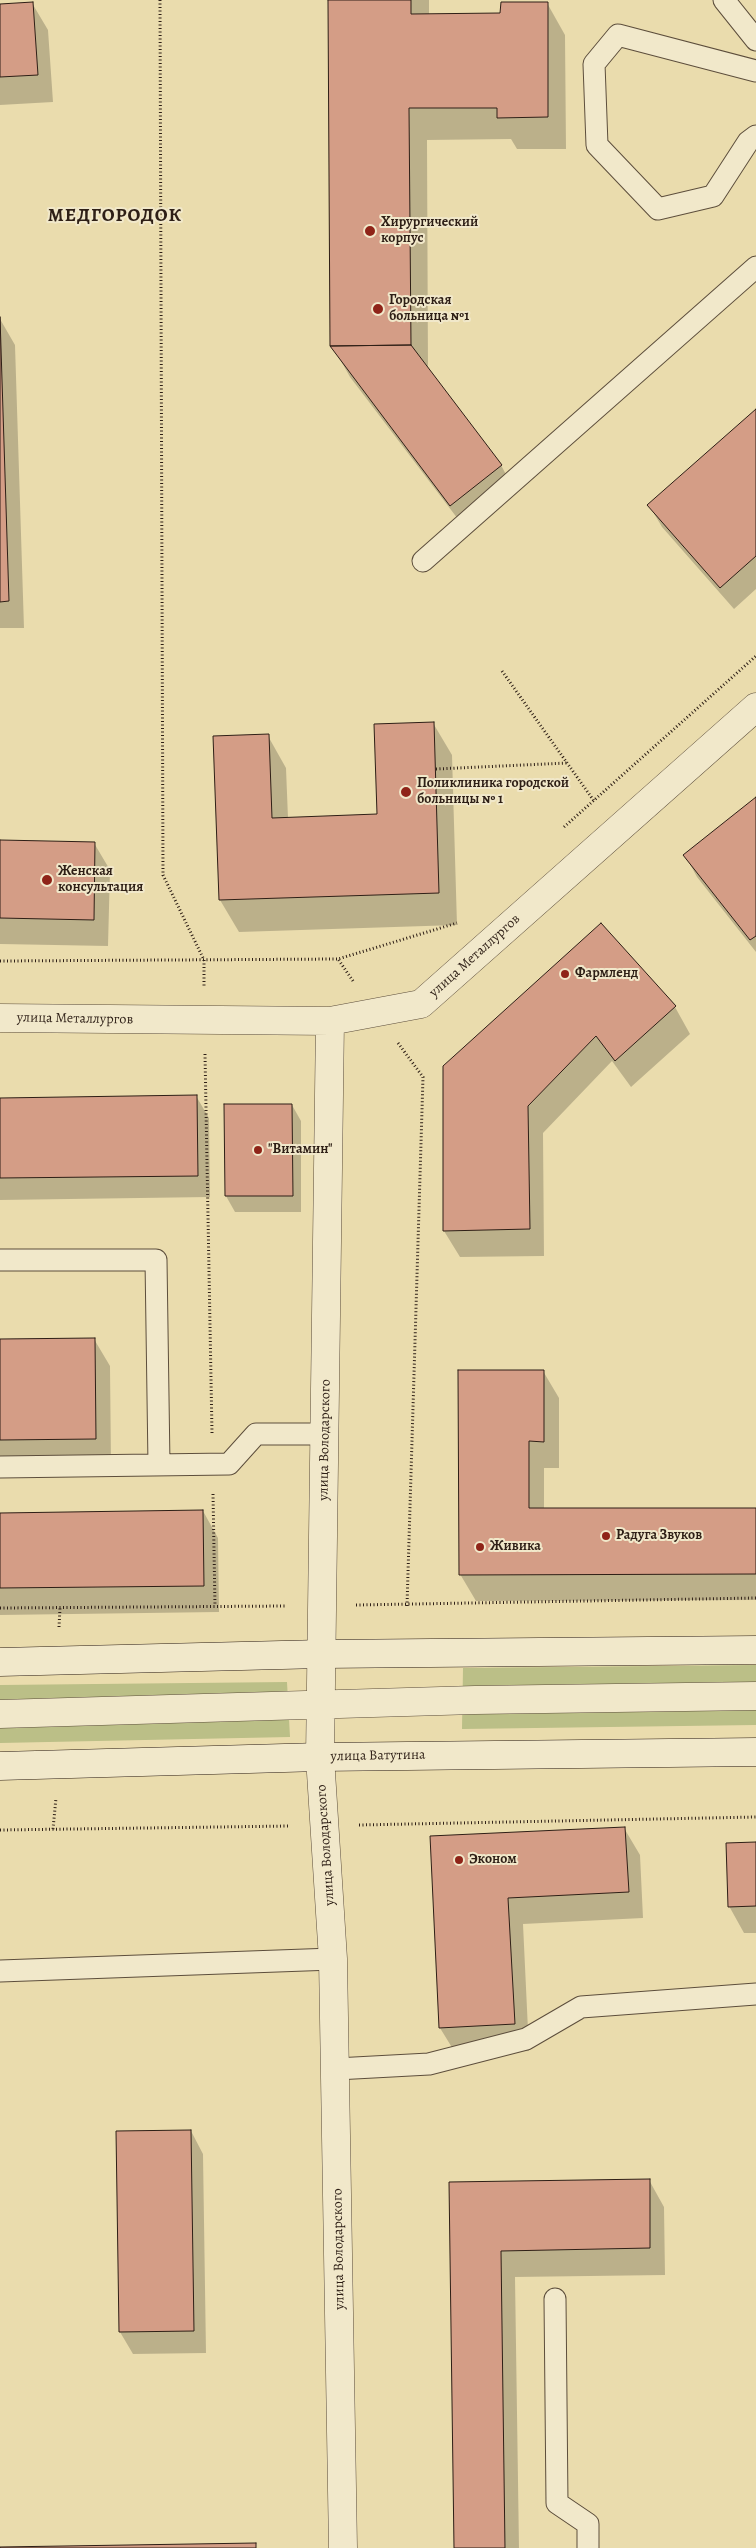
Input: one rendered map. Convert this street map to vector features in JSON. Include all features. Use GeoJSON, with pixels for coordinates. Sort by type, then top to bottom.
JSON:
{"type":"FeatureCollection","features":[{"type":"Feature","properties":{"kind":"street","name":"улица Металлургов"},"geometry":{"type":"LineString","coordinates":[[0,1018],[330,1021],[421,1004],[756,707]]}},
{"type":"Feature","properties":{"kind":"street","name":"улица Володарского"},"geometry":{"type":"LineString","coordinates":[[330,1021],[320,1757],[334,1960],[344,2548]]}},
{"type":"Feature","properties":{"kind":"street"},"geometry":{"type":"LineString","coordinates":[[0,1662],[322,1654],[756,1650]]}},
{"type":"Feature","properties":{"kind":"street"},"geometry":{"type":"LineString","coordinates":[[0,1714],[475,1700],[756,1696]]}},
{"type":"Feature","properties":{"kind":"street","name":"улица Ватутина"},"geometry":{"type":"LineString","coordinates":[[0,1766],[320,1757],[756,1752]]}},
{"type":"Feature","properties":{"kind":"lane"},"geometry":{"type":"LineString","coordinates":[[724,0],[756,40]]}},
{"type":"Feature","properties":{"kind":"lane"},"geometry":{"type":"LineString","coordinates":[[756,71],[618,35],[594,64],[597,145],[658,209],[713,196],[748,142],[756,136]]}},
{"type":"Feature","properties":{"kind":"lane"},"geometry":{"type":"LineString","coordinates":[[423,561],[756,267]]}},
{"type":"Feature","properties":{"kind":"lane"},"geometry":{"type":"LineString","coordinates":[[0,1260],[156,1260],[159,1465]]}},
{"type":"Feature","properties":{"kind":"lane"},"geometry":{"type":"LineString","coordinates":[[0,1467],[229,1464],[256,1434],[325,1434]]}},
{"type":"Feature","properties":{"kind":"lane"},"geometry":{"type":"LineString","coordinates":[[0,1971],[334,1960]]}},
{"type":"Feature","properties":{"kind":"lane"},"geometry":{"type":"LineString","coordinates":[[336,2069],[438,2062],[526,2039],[581,2007],[756,1994]]}},
{"type":"Feature","properties":{"kind":"lane"},"geometry":{"type":"LineString","coordinates":[[555,2299],[557,2503],[588,2524],[588,2548]]}},
{"type":"Feature","properties":{"kind":"path"},"geometry":{"type":"LineString","coordinates":[[160,0],[163,875],[204,960],[215,1606]]}},
{"type":"Feature","properties":{"kind":"path"},"geometry":{"type":"LineString","coordinates":[[558,833],[756,656]]}},
{"type":"Feature","properties":{"kind":"path"},"geometry":{"type":"LineString","coordinates":[[502,671],[594,801]]}},
{"type":"Feature","properties":{"kind":"path"},"geometry":{"type":"LineString","coordinates":[[436,769],[568,763]]}},
{"type":"Feature","properties":{"kind":"path"},"geometry":{"type":"LineString","coordinates":[[0,961],[338,959],[456,924],[464,917]]}},
{"type":"Feature","properties":{"kind":"path"},"geometry":{"type":"LineString","coordinates":[[338,959],[423,1077],[407,1606]]}},
{"type":"Feature","properties":{"kind":"path"},"geometry":{"type":"LineString","coordinates":[[0,1608],[407,1606],[756,1598]]}},
{"type":"Feature","properties":{"kind":"path"},"geometry":{"type":"LineString","coordinates":[[0,1830],[325,1826],[756,1817]]}},
{"type":"Feature","properties":{"kind":"green space"},"geometry":{"type":"Polygon","coordinates":[[[756,1665],[756,1725],[462,1729],[463,1668],[756,1665]]]}},
{"type":"Feature","properties":{"kind":"green space"},"geometry":{"type":"Polygon","coordinates":[[[287,1682],[290,1737],[0,1743],[0,1685],[287,1682]]]}},
{"type":"Feature","properties":{"kind":"building","name":"Хирургический корпус"},"geometry":{"type":"Polygon","coordinates":[[[328,0],[411,0],[411,14],[500,13],[501,2],[548,2],[548,117],[497,118],[497,108],[409,108],[411,345],[330,346],[328,0]]]}},
{"type":"Feature","properties":{"kind":"building"},"geometry":{"type":"Polygon","coordinates":[[[33,2],[38,75],[0,77],[0,4],[33,2]]]}},
{"type":"Feature","properties":{"kind":"building"},"geometry":{"type":"Polygon","coordinates":[[[0,317],[9,601],[0,602],[0,317]]]}},
{"type":"Feature","properties":{"kind":"building"},"geometry":{"type":"Polygon","coordinates":[[[411,345],[502,465],[450,506],[330,346],[411,345]]]}},
{"type":"Feature","properties":{"kind":"building"},"geometry":{"type":"Polygon","coordinates":[[[756,409],[756,556],[720,588],[647,505],[756,409]]]}},
{"type":"Feature","properties":{"kind":"building","name":"Поликлиника городской больницы № 1"},"geometry":{"type":"Polygon","coordinates":[[[434,722],[439,893],[219,900],[213,736],[269,734],[272,818],[377,814],[374,724],[434,722]]]}},
{"type":"Feature","properties":{"kind":"building"},"geometry":{"type":"Polygon","coordinates":[[[756,797],[756,936],[750,940],[683,855],[756,797]]]}},
{"type":"Feature","properties":{"kind":"building","name":"Женская консультация"},"geometry":{"type":"Polygon","coordinates":[[[0,840],[95,842],[94,920],[0,918],[0,840]]]}},
{"type":"Feature","properties":{"kind":"building"},"geometry":{"type":"Polygon","coordinates":[[[601,923],[676,1006],[615,1061],[596,1036],[528,1106],[530,1229],[443,1231],[443,1066],[601,923]]]}},
{"type":"Feature","properties":{"kind":"building"},"geometry":{"type":"Polygon","coordinates":[[[197,1095],[198,1176],[0,1178],[0,1098],[197,1095]]]}},
{"type":"Feature","properties":{"kind":"building","name":"\"Витамин\""},"geometry":{"type":"Polygon","coordinates":[[[224,1104],[292,1104],[293,1196],[225,1196],[224,1104]]]}},
{"type":"Feature","properties":{"kind":"building"},"geometry":{"type":"Polygon","coordinates":[[[95,1338],[96,1439],[0,1440],[0,1339],[95,1338]]]}},
{"type":"Feature","properties":{"kind":"building"},"geometry":{"type":"Polygon","coordinates":[[[458,1370],[544,1370],[544,1442],[529,1441],[529,1508],[756,1508],[756,1574],[459,1575],[458,1370]]]}},
{"type":"Feature","properties":{"kind":"building"},"geometry":{"type":"Polygon","coordinates":[[[203,1510],[204,1586],[0,1588],[0,1513],[203,1510]]]}},
{"type":"Feature","properties":{"kind":"building"},"geometry":{"type":"Polygon","coordinates":[[[625,1827],[629,1892],[508,1898],[515,2024],[439,2028],[430,1836],[625,1827]]]}},
{"type":"Feature","properties":{"kind":"building"},"geometry":{"type":"Polygon","coordinates":[[[756,1842],[756,1906],[728,1907],[726,1843],[756,1842]]]}},
{"type":"Feature","properties":{"kind":"building"},"geometry":{"type":"Polygon","coordinates":[[[191,2130],[194,2331],[119,2332],[116,2131],[191,2130]]]}},
{"type":"Feature","properties":{"kind":"building"},"geometry":{"type":"Polygon","coordinates":[[[650,2179],[650,2248],[501,2251],[505,2548],[454,2548],[449,2182],[650,2179]]]}},
{"type":"Feature","properties":{"kind":"building"},"geometry":{"type":"Polygon","coordinates":[[[256,2543],[256,2548],[0,2548],[0,2547],[256,2543]]]}},
{"type":"Feature","properties":{"kind":"place","name":"Хирургический корпус"},"geometry":{"type":"Point","coordinates":[370,231]}},
{"type":"Feature","properties":{"kind":"place","name":"Городская больница №1"},"geometry":{"type":"Point","coordinates":[378,309]}},
{"type":"Feature","properties":{"kind":"place","name":"Поликлиника городской больницы № 1"},"geometry":{"type":"Point","coordinates":[406,792]}},
{"type":"Feature","properties":{"kind":"place","name":"Женская консультация"},"geometry":{"type":"Point","coordinates":[47,880]}},
{"type":"Feature","properties":{"kind":"place","name":"Фармленд"},"geometry":{"type":"Point","coordinates":[565,974]}},
{"type":"Feature","properties":{"kind":"place","name":"\"Витамин\""},"geometry":{"type":"Point","coordinates":[258,1150]}},
{"type":"Feature","properties":{"kind":"place","name":"Радуга Звуков"},"geometry":{"type":"Point","coordinates":[606,1536]}},
{"type":"Feature","properties":{"kind":"place","name":"Живика"},"geometry":{"type":"Point","coordinates":[480,1547]}},
{"type":"Feature","properties":{"kind":"place","name":"Эконом"},"geometry":{"type":"Point","coordinates":[459,1860]}},
{"type":"Feature","properties":{"kind":"district","name":"МЕДГОРОДОК"},"geometry":{"type":"Point","coordinates":[115,216]}}]}
